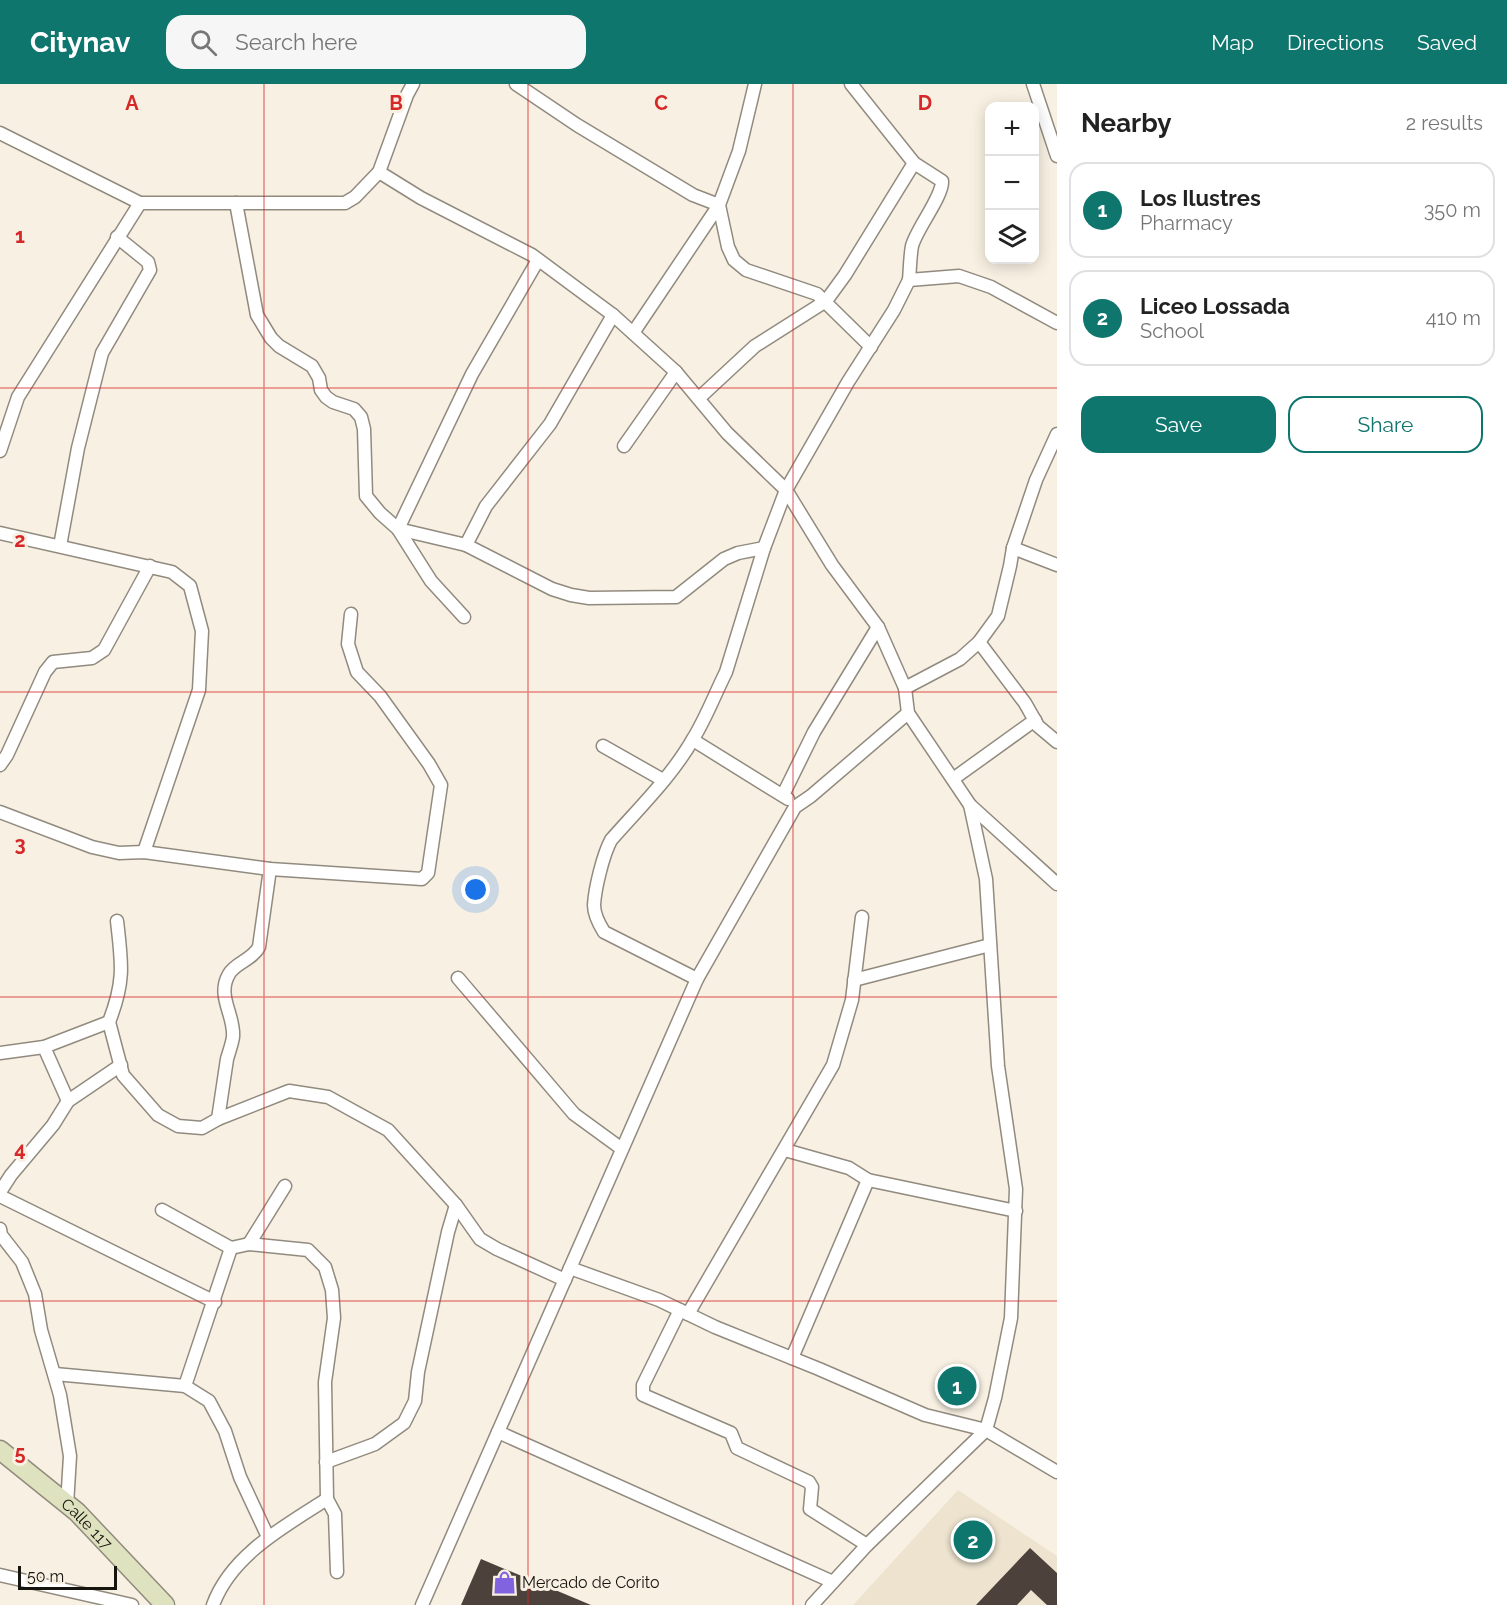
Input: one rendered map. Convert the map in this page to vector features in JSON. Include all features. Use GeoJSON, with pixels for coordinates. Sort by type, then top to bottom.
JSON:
{"type":"FeatureCollection","features":[{"type":"Feature","properties":{"kind":"street"},"geometry":{"type":"LineString","coordinates":[[0,133],[140,203],[345,203],[355,197],[379,172],[413,84]]}},
{"type":"Feature","properties":{"kind":"street"},"geometry":{"type":"LineString","coordinates":[[516,84],[577,125],[693,195],[719,205]]}},
{"type":"Feature","properties":{"kind":"street"},"geometry":{"type":"LineString","coordinates":[[633,333],[719,205],[739,151],[755,84]]}},
{"type":"Feature","properties":{"kind":"street"},"geometry":{"type":"LineString","coordinates":[[697,979],[604,932],[597,920],[594,906],[606,850],[611,840],[663,780],[693,740],[726,672],[786,490],[909,280],[912,247],[924,219],[943,187],[941,179],[914,163],[851,84]]}},
{"type":"Feature","properties":{"kind":"street"},"geometry":{"type":"LineString","coordinates":[[1033,84],[1057,156]]}},
{"type":"Feature","properties":{"kind":"street"},"geometry":{"type":"LineString","coordinates":[[699,398],[755,346],[826,301],[914,163]]}},
{"type":"Feature","properties":{"kind":"street"},"geometry":{"type":"LineString","coordinates":[[379,172],[421,198],[538,260],[613,315],[676,372],[727,433],[786,490],[832,565],[878,627],[905,688],[909,713],[970,805],[1057,884]]}},
{"type":"Feature","properties":{"kind":"street"},"geometry":{"type":"LineString","coordinates":[[0,451],[18,397],[140,203]]}},
{"type":"Feature","properties":{"kind":"street"},"geometry":{"type":"LineString","coordinates":[[236,203],[257,315],[271,338],[279,346],[312,366],[319,378],[321,390],[326,396],[333,402],[354,409],[362,417],[366,496],[398,529],[431,581],[464,617]]}},
{"type":"Feature","properties":{"kind":"street"},"geometry":{"type":"LineString","coordinates":[[719,205],[728,247],[734,260],[746,270],[817,294],[871,347]]}},
{"type":"Feature","properties":{"kind":"street"},"geometry":{"type":"LineString","coordinates":[[60,546],[78,448],[102,353],[150,270],[148,262],[117,237]]}},
{"type":"Feature","properties":{"kind":"street"},"geometry":{"type":"LineString","coordinates":[[398,529],[472,374],[538,260]]}},
{"type":"Feature","properties":{"kind":"street"},"geometry":{"type":"LineString","coordinates":[[909,280],[959,276],[991,287],[1057,323]]}},
{"type":"Feature","properties":{"kind":"street"},"geometry":{"type":"LineString","coordinates":[[466,545],[486,506],[550,424],[613,315]]}},
{"type":"Feature","properties":{"kind":"street"},"geometry":{"type":"LineString","coordinates":[[624,446],[676,372]]}},
{"type":"Feature","properties":{"kind":"street"},"geometry":{"type":"LineString","coordinates":[[905,688],[960,659],[979,642],[998,616],[1013,548],[1036,480],[1057,434]]}},
{"type":"Feature","properties":{"kind":"street"},"geometry":{"type":"LineString","coordinates":[[398,529],[466,545],[552,589],[589,598],[676,597],[724,559],[738,553],[765,548]]}},
{"type":"Feature","properties":{"kind":"street"},"geometry":{"type":"LineString","coordinates":[[0,532],[172,572],[190,586],[202,632],[199,690],[144,852]]}},
{"type":"Feature","properties":{"kind":"street"},"geometry":{"type":"LineString","coordinates":[[1013,548],[1057,565]]}},
{"type":"Feature","properties":{"kind":"street"},"geometry":{"type":"LineString","coordinates":[[0,765],[52,662],[92,658],[104,650],[150,566]]}},
{"type":"Feature","properties":{"kind":"street"},"geometry":{"type":"LineString","coordinates":[[0,812],[92,847],[119,853],[144,852],[270,869],[422,879],[428,873],[441,785],[429,764],[380,696],[357,672],[348,644],[351,614]]}},
{"type":"Feature","properties":{"kind":"street"},"geometry":{"type":"LineString","coordinates":[[783,795],[814,732],[878,627]]}},
{"type":"Feature","properties":{"kind":"street"},"geometry":{"type":"LineString","coordinates":[[979,642],[1025,703],[1038,726],[1057,742]]}},
{"type":"Feature","properties":{"kind":"street"},"geometry":{"type":"LineString","coordinates":[[422,1605],[697,979],[795,807],[909,713]]}},
{"type":"Feature","properties":{"kind":"street"},"geometry":{"type":"LineString","coordinates":[[953,779],[1035,720]]}},
{"type":"Feature","properties":{"kind":"street"},"geometry":{"type":"LineString","coordinates":[[693,740],[783,795],[795,807]]}},
{"type":"Feature","properties":{"kind":"street"},"geometry":{"type":"LineString","coordinates":[[603,746],[663,780]]}},
{"type":"Feature","properties":{"kind":"street"},"geometry":{"type":"LineString","coordinates":[[812,1605],[867,1545],[986,1430],[995,1398],[1011,1318],[1017,1189],[998,1066],[986,879],[970,805]]}},
{"type":"Feature","properties":{"kind":"street"},"geometry":{"type":"LineString","coordinates":[[218,1119],[233,1037],[224,996],[227,980],[230,972],[255,954],[259,947],[270,869]]}},
{"type":"Feature","properties":{"kind":"street"},"geometry":{"type":"LineString","coordinates":[[862,917],[852,1000],[833,1065],[785,1150],[684,1312],[643,1384],[643,1395],[731,1433],[737,1448],[809,1482],[812,1487],[810,1509],[867,1545]]}},
{"type":"Feature","properties":{"kind":"street"},"geometry":{"type":"LineString","coordinates":[[117,921],[123,971],[118,998],[109,1022],[123,1075],[158,1114],[178,1126],[202,1128],[218,1119],[289,1091],[328,1097],[388,1130],[456,1205],[480,1239],[496,1250],[565,1281]]}},
{"type":"Feature","properties":{"kind":"street"},"geometry":{"type":"LineString","coordinates":[[855,980],[990,945]]}},
{"type":"Feature","properties":{"kind":"street"},"geometry":{"type":"LineString","coordinates":[[458,978],[574,1114],[622,1149]]}},
{"type":"Feature","properties":{"kind":"street"},"geometry":{"type":"LineString","coordinates":[[0,1053],[44,1047],[109,1022]]}},
{"type":"Feature","properties":{"kind":"street"},"geometry":{"type":"LineString","coordinates":[[44,1047],[68,1101]]}},
{"type":"Feature","properties":{"kind":"street"},"geometry":{"type":"LineString","coordinates":[[121,1065],[68,1101],[53,1125],[11,1174],[0,1194],[215,1302]]}},
{"type":"Feature","properties":{"kind":"street"},"geometry":{"type":"LineString","coordinates":[[785,1150],[849,1168],[868,1180],[1016,1211]]}},
{"type":"Feature","properties":{"kind":"street"},"geometry":{"type":"LineString","coordinates":[[792,1358],[868,1180]]}},
{"type":"Feature","properties":{"kind":"street"},"geometry":{"type":"LineString","coordinates":[[249,1244],[285,1186]]}},
{"type":"Feature","properties":{"kind":"street"},"geometry":{"type":"LineString","coordinates":[[326,1461],[375,1444],[404,1424],[415,1401],[418,1372],[448,1232],[456,1205]]}},
{"type":"Feature","properties":{"kind":"street"},"geometry":{"type":"LineString","coordinates":[[162,1210],[231,1248],[249,1244],[308,1250],[325,1267],[332,1290],[334,1318],[324,1382],[327,1499],[335,1514],[337,1572]]}},
{"type":"Feature","properties":{"kind":"street"},"geometry":{"type":"LineString","coordinates":[[0,1229],[1,1235],[22,1262],[34,1294],[41,1330],[55,1374],[70,1456],[67,1504]]}},
{"type":"Feature","properties":{"kind":"street"},"geometry":{"type":"LineString","coordinates":[[185,1386],[215,1302],[231,1248]]}},
{"type":"Feature","properties":{"kind":"street"},"geometry":{"type":"LineString","coordinates":[[570,1268],[659,1300],[716,1327],[925,1415],[986,1430],[1055,1467]]}},
{"type":"Feature","properties":{"kind":"street"},"geometry":{"type":"LineString","coordinates":[[55,1374],[185,1386],[209,1401],[225,1431],[240,1478],[268,1537]]}},
{"type":"Feature","properties":{"kind":"street"},"geometry":{"type":"LineString","coordinates":[[498,1432],[833,1582]]}},
{"type":"Feature","properties":{"kind":"street","name":"Calle 117"},"geometry":{"type":"LineString","coordinates":[[0,1450],[67,1504],[165,1605]]}},
{"type":"Feature","properties":{"kind":"street"},"geometry":{"type":"LineString","coordinates":[[213,1605],[226,1577],[268,1537],[327,1499]]}},
{"type":"Feature","properties":{"kind":"street"},"geometry":{"type":"LineString","coordinates":[[0,1575],[132,1605]]}},
{"type":"Feature","properties":{"kind":"shaded area"},"geometry":{"type":"Polygon","coordinates":[[[958,1490],[1057,1556],[1057,1605],[853,1605],[958,1490]]]}},
{"type":"Feature","properties":{"kind":"building"},"geometry":{"type":"Polygon","coordinates":[[[1030,1548],[1057,1573],[1057,1605],[1047,1605],[1031,1590],[1017,1605],[976,1605],[1030,1548]]]}},
{"type":"Feature","properties":{"kind":"building","name":"Mercado de Corito"},"geometry":{"type":"Polygon","coordinates":[[[481,1559],[591,1605],[461,1605],[481,1559]]]}},
{"type":"Feature","properties":{"kind":"place","name":"Los Ilustres"},"geometry":{"type":"Point","coordinates":[957,1386]}},
{"type":"Feature","properties":{"kind":"place","name":"Liceo Lossada"},"geometry":{"type":"Point","coordinates":[973,1540]}},
{"type":"Feature","properties":{"kind":"place","name":"Mercado de Corito"},"geometry":{"type":"Point","coordinates":[504,1582]}}]}
